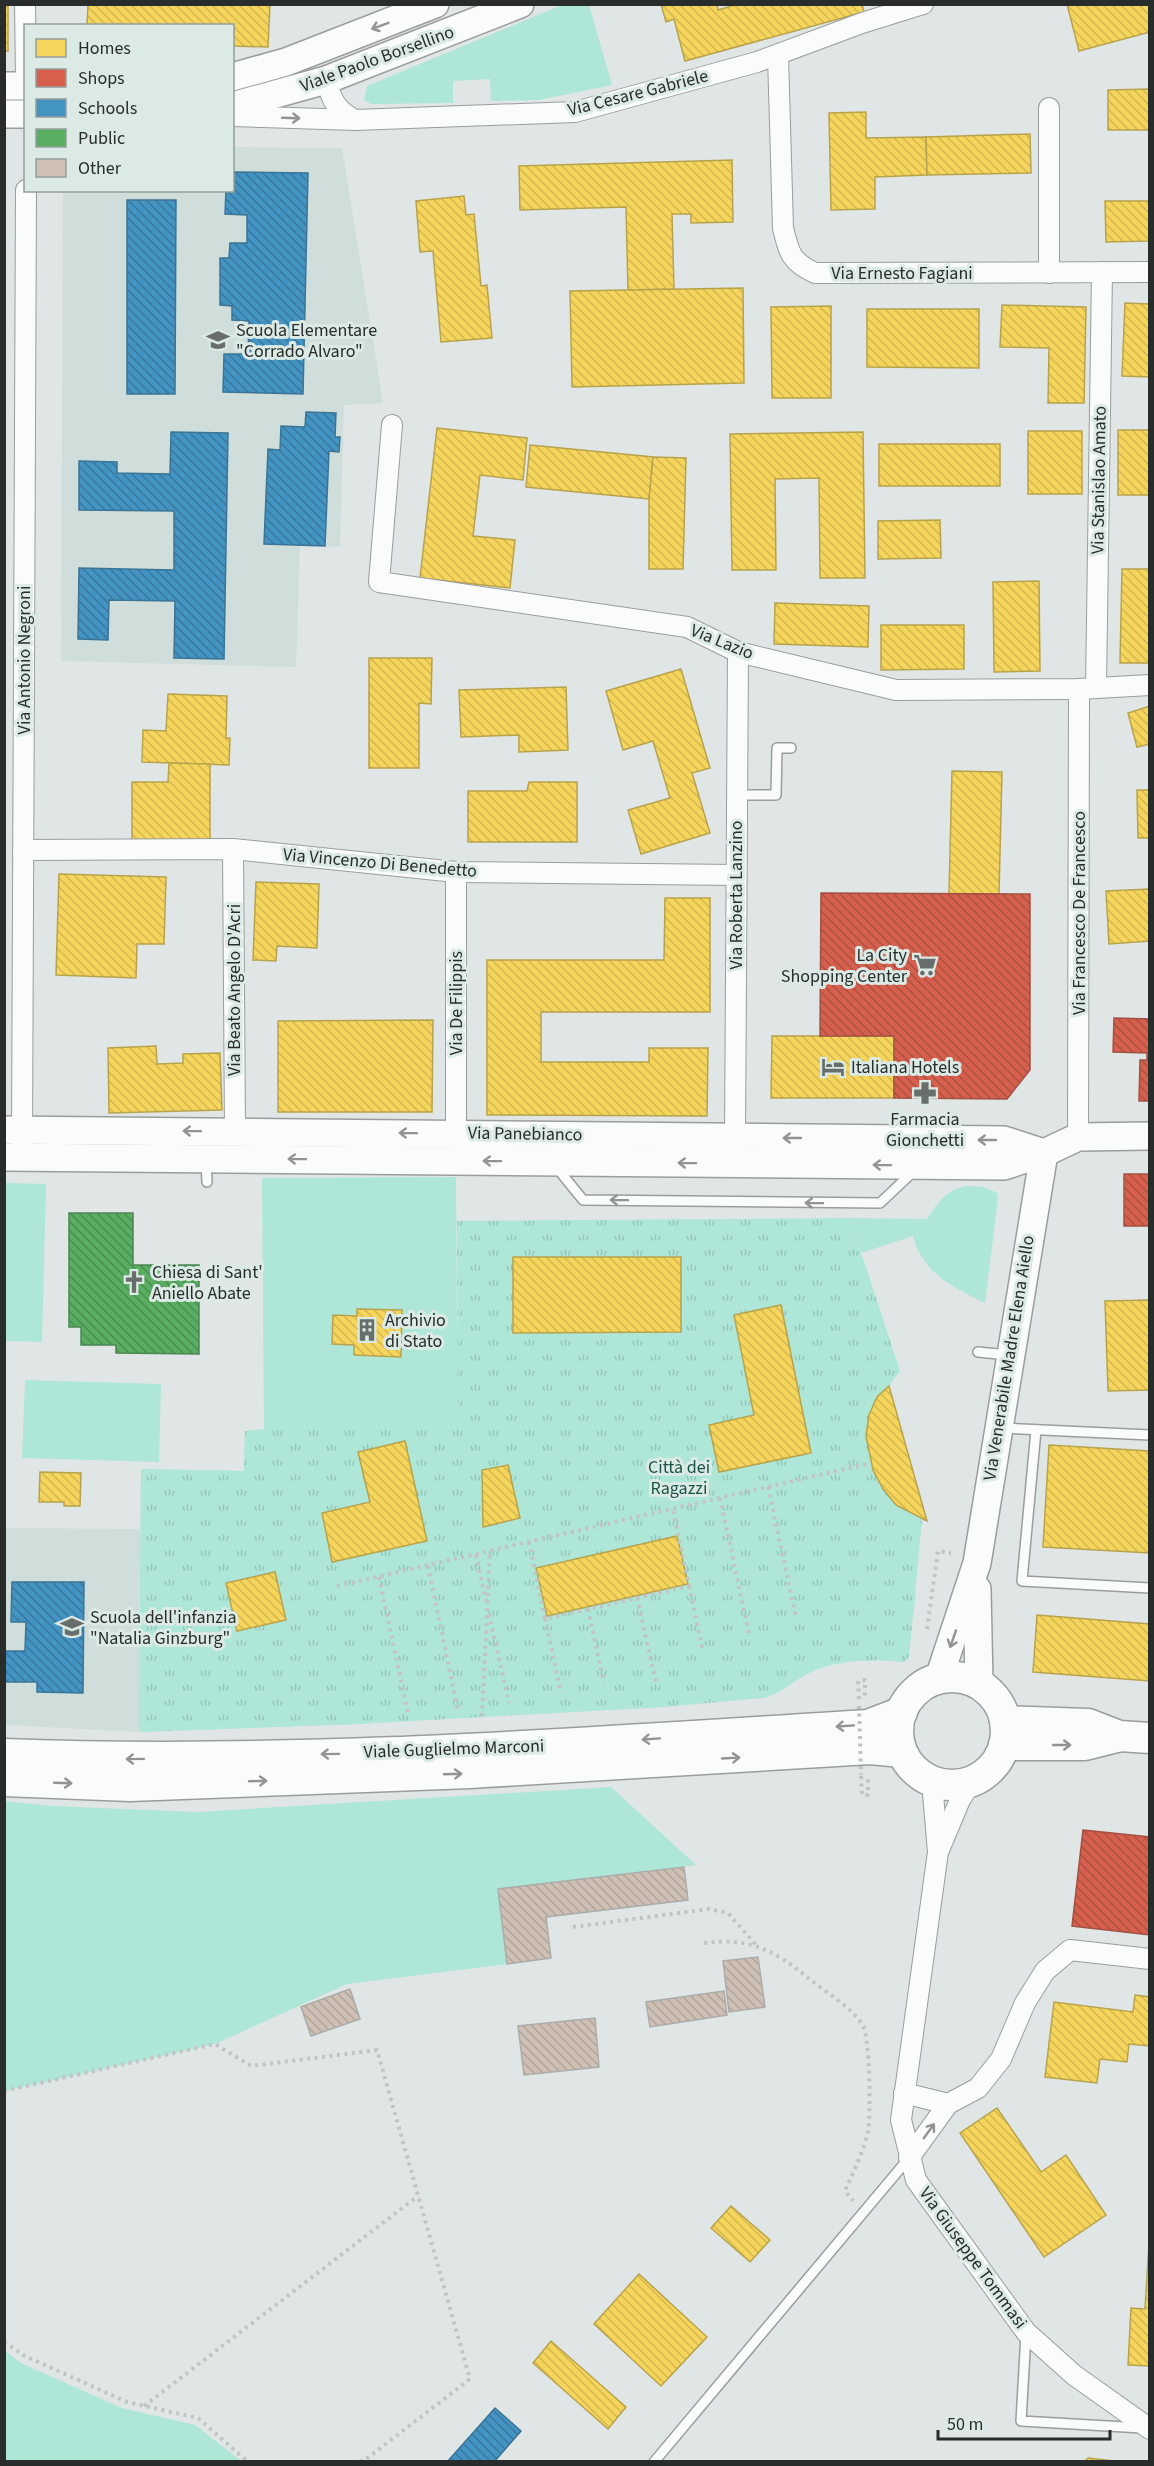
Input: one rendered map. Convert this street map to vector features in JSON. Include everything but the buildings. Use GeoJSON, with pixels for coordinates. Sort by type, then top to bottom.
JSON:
{"type":"FeatureCollection","features":[{"type":"Feature","properties":{"kind":"main road"},"geometry":{"type":"LineString","coordinates":[[939,1678],[966,1679],[979,1684],[1000,1706],[1004,1733],[992,1767],[972,1781],[945,1785],[932,1782],[910,1765],[902,1752],[898,1739],[902,1712],[910,1697],[923,1685],[939,1678]]}},
{"type":"Feature","properties":{"kind":"main road","name":"Viale Guglielmo Marconi"},"geometry":{"type":"LineString","coordinates":[[4,1754],[129,1759],[469,1751],[868,1725],[902,1712]]}},
{"type":"Feature","properties":{"kind":"main road"},"geometry":{"type":"LineString","coordinates":[[1004,1733],[1086,1745],[1119,1736],[1149,1737]]}},
{"type":"Feature","properties":{"kind":"main road","name":"Viale Guglielmo Marconi"},"geometry":{"type":"LineString","coordinates":[[4,1781],[130,1786],[470,1773],[870,1749],[902,1752]]}},
{"type":"Feature","properties":{"kind":"street"},"geometry":{"type":"LineString","coordinates":[[25,4],[25,24]]}},
{"type":"Feature","properties":{"kind":"street","name":"Viale Paolo Borsellino"},"geometry":{"type":"LineString","coordinates":[[234,76],[286,62],[435,4]]}},
{"type":"Feature","properties":{"kind":"street","name":"Viale Paolo Borsellino"},"geometry":{"type":"LineString","coordinates":[[234,105],[326,80],[520,4]]}},
{"type":"Feature","properties":{"kind":"street","name":"Via Cesare Gabriele"},"geometry":{"type":"LineString","coordinates":[[234,116],[355,120],[575,112],[778,56],[862,22],[923,4]]}},
{"type":"Feature","properties":{"kind":"street","name":"Via Ernesto Fagiani"},"geometry":{"type":"LineString","coordinates":[[778,56],[783,228],[788,253],[801,266],[815,273],[1149,272]]}},
{"type":"Feature","properties":{"kind":"street"},"geometry":{"type":"LineString","coordinates":[[326,80],[332,102],[339,112],[355,120]]}},
{"type":"Feature","properties":{"kind":"street"},"geometry":{"type":"LineString","coordinates":[[4,86],[24,86]]}},
{"type":"Feature","properties":{"kind":"street"},"geometry":{"type":"LineString","coordinates":[[1049,108],[1049,273]]}},
{"type":"Feature","properties":{"kind":"street"},"geometry":{"type":"LineString","coordinates":[[4,114],[24,114]]}},
{"type":"Feature","properties":{"kind":"street","name":"Via Antonio Negroni"},"geometry":{"type":"LineString","coordinates":[[13,1157],[24,850],[26,192]]}},
{"type":"Feature","properties":{"kind":"street","name":"Via Stanislao Amato"},"geometry":{"type":"LineString","coordinates":[[1088,689],[1102,272]]}},
{"type":"Feature","properties":{"kind":"street","name":"Via Lazio"},"geometry":{"type":"LineString","coordinates":[[392,425],[379,582],[687,627],[738,652],[896,690],[1088,689],[1149,685]]}},
{"type":"Feature","properties":{"kind":"street","name":"Via Roberta Lanzino"},"geometry":{"type":"LineString","coordinates":[[735,1138],[738,652]]}},
{"type":"Feature","properties":{"kind":"street","name":"Via Francesco De Francesco"},"geometry":{"type":"LineString","coordinates":[[1078,1137],[1072,738],[1088,689]]}},
{"type":"Feature","properties":{"kind":"street","name":"Via Vincenzo Di Benedetto"},"geometry":{"type":"LineString","coordinates":[[24,850],[233,849],[456,872],[736,875]]}},
{"type":"Feature","properties":{"kind":"street","name":"Via Beato Angelo D'Acri"},"geometry":{"type":"LineString","coordinates":[[233,849],[235,1131]]}},
{"type":"Feature","properties":{"kind":"street","name":"Via De Filippis"},"geometry":{"type":"LineString","coordinates":[[456,872],[456,1133]]}},
{"type":"Feature","properties":{"kind":"street","name":"Via Panebianco"},"geometry":{"type":"LineString","coordinates":[[13,1130],[1004,1140],[1044,1153]]}},
{"type":"Feature","properties":{"kind":"street","name":"Via Panebianco"},"geometry":{"type":"LineString","coordinates":[[13,1157],[207,1170],[552,1162],[1004,1166],[1044,1153],[1078,1137],[1149,1136]]}},
{"type":"Feature","properties":{"kind":"street","name":"Via Venerabile Madre Elena Aiello"},"geometry":{"type":"LineString","coordinates":[[939,1678],[976,1563],[1044,1153]]}},
{"type":"Feature","properties":{"kind":"street","name":"Via Venerabile Madre Elena Aiello"},"geometry":{"type":"LineString","coordinates":[[976,1563],[979,1684]]}},
{"type":"Feature","properties":{"kind":"street","name":"Via Giuseppe Tommasi"},"geometry":{"type":"LineString","coordinates":[[938,1852],[960,1800],[972,1781]]}},
{"type":"Feature","properties":{"kind":"street","name":"Via Giuseppe Tommasi"},"geometry":{"type":"LineString","coordinates":[[932,1782],[938,1852],[901,2120],[916,2180],[1026,2332],[1074,2375],[1147,2429]]}},
{"type":"Feature","properties":{"kind":"street"},"geometry":{"type":"LineString","coordinates":[[909,2158],[948,2104],[978,2088],[1000,2059],[1025,2003],[1045,1971],[1070,1950],[1149,1959]]}},
{"type":"Feature","properties":{"kind":"street"},"geometry":{"type":"LineString","coordinates":[[904,2093],[948,2104]]}},
{"type":"Feature","properties":{"kind":"lane"},"geometry":{"type":"LineString","coordinates":[[737,795],[776,795],[777,748],[791,748]]}},
{"type":"Feature","properties":{"kind":"lane"},"geometry":{"type":"LineString","coordinates":[[552,1162],[582,1200],[880,1203],[920,1165]]}},
{"type":"Feature","properties":{"kind":"lane"},"geometry":{"type":"LineString","coordinates":[[978,1352],[1009,1355]]}},
{"type":"Feature","properties":{"kind":"lane"},"geometry":{"type":"LineString","coordinates":[[997,1428],[1149,1435]]}},
{"type":"Feature","properties":{"kind":"lane"},"geometry":{"type":"LineString","coordinates":[[1036,1430],[1022,1581],[1149,1588]]}},
{"type":"Feature","properties":{"kind":"lane"},"geometry":{"type":"LineString","coordinates":[[654,2462],[909,2158]]}},
{"type":"Feature","properties":{"kind":"lane"},"geometry":{"type":"LineString","coordinates":[[1026,2332],[1021,2421],[1147,2429]]}},
{"type":"Feature","properties":{"kind":"path"},"geometry":{"type":"LineString","coordinates":[[336,1586],[871,1463]]}},
{"type":"Feature","properties":{"kind":"path"},"geometry":{"type":"LineString","coordinates":[[768,1487],[796,1617]]}},
{"type":"Feature","properties":{"kind":"path"},"geometry":{"type":"LineString","coordinates":[[720,1498],[749,1634]]}},
{"type":"Feature","properties":{"kind":"path"},"geometry":{"type":"LineString","coordinates":[[673,1509],[704,1651]]}},
{"type":"Feature","properties":{"kind":"path"},"geometry":{"type":"LineString","coordinates":[[529,1542],[561,1693]]}},
{"type":"Feature","properties":{"kind":"path"},"geometry":{"type":"LineString","coordinates":[[482,1716],[490,1551]]}},
{"type":"Feature","properties":{"kind":"path"},"geometry":{"type":"LineString","coordinates":[[927,1632],[938,1551],[951,1553]]}},
{"type":"Feature","properties":{"kind":"path"},"geometry":{"type":"LineString","coordinates":[[476,1555],[509,1702]]}},
{"type":"Feature","properties":{"kind":"path"},"geometry":{"type":"LineString","coordinates":[[428,1566],[458,1711]]}},
{"type":"Feature","properties":{"kind":"path"},"geometry":{"type":"LineString","coordinates":[[380,1577],[408,1714]]}},
{"type":"Feature","properties":{"kind":"path"},"geometry":{"type":"LineString","coordinates":[[545,1619],[689,1586]]}},
{"type":"Feature","properties":{"kind":"path"},"geometry":{"type":"LineString","coordinates":[[637,1598],[656,1683]]}},
{"type":"Feature","properties":{"kind":"path"},"geometry":{"type":"LineString","coordinates":[[588,1609],[604,1683]]}},
{"type":"Feature","properties":{"kind":"path"},"geometry":{"type":"LineString","coordinates":[[865,1698],[865,1680],[858,1681],[862,1795],[868,1795],[868,1775]]}},
{"type":"Feature","properties":{"kind":"path"},"geometry":{"type":"LineString","coordinates":[[573,1927],[709,1909],[728,1912],[757,1945]]}},
{"type":"Feature","properties":{"kind":"path"},"geometry":{"type":"LineString","coordinates":[[704,1943],[729,1940],[757,1945],[787,1960],[850,2012],[864,2028],[869,2078],[868,2131],[845,2191],[863,2213]]}},
{"type":"Feature","properties":{"kind":"path"},"geometry":{"type":"LineString","coordinates":[[4,2091],[215,2044],[250,2066],[377,2050],[470,2379],[364,2460],[357,2462]]}},
{"type":"Feature","properties":{"kind":"path"},"geometry":{"type":"LineString","coordinates":[[144,2406],[418,2196]]}},
{"type":"Feature","properties":{"kind":"path"},"geometry":{"type":"LineString","coordinates":[[4,2342],[25,2356],[127,2402],[198,2418],[248,2462]]}},
{"type":"Feature","properties":{"kind":"shaded area"},"geometry":{"type":"Polygon","coordinates":[[[234,147],[342,148],[383,403],[344,405],[340,547],[300,546],[296,667],[61,661],[63,192],[234,192],[234,147]]]}},
{"type":"Feature","properties":{"kind":"shaded area","name":"Scuola dell'infanzia \"Natalia Ginzburg\""},"geometry":{"type":"Polygon","coordinates":[[[4,1528],[140,1529],[139,1732],[5,1725],[4,1528]]]}},
{"type":"Feature","properties":{"kind":"green space"},"geometry":{"type":"Polygon","coordinates":[[[562,5],[589,5],[612,85],[539,100],[491,101],[490,79],[453,81],[453,103],[371,104],[364,100],[367,86],[562,5]]]}},
{"type":"Feature","properties":{"kind":"green space","name":"Città dei Ragazzi"},"geometry":{"type":"Polygon","coordinates":[[[456,1177],[457,1329],[916,1593],[907,1659],[904,1662],[869,1660],[845,1662],[811,1672],[776,1693],[762,1698],[357,1724],[139,1732],[141,1469],[244,1471],[245,1431],[264,1429],[262,1178],[456,1177]]]}},
{"type":"Feature","properties":{"kind":"green space"},"geometry":{"type":"Polygon","coordinates":[[[5,1183],[46,1184],[42,1342],[5,1341],[5,1183]]]}},
{"type":"Feature","properties":{"kind":"green space"},"geometry":{"type":"Polygon","coordinates":[[[967,1186],[984,1187],[997,1193],[998,1198],[985,1303],[951,1285],[932,1270],[917,1249],[913,1236],[861,1253],[846,1218],[927,1219],[948,1193],[967,1186]]]}},
{"type":"Feature","properties":{"kind":"green space","name":"Città dei Ragazzi"},"geometry":{"type":"Polygon","coordinates":[[[846,1218],[864,1261],[900,1371],[889,1386],[927,1521],[922,1520],[909,1657],[904,1662],[869,1660],[845,1662],[811,1672],[776,1693],[762,1698],[664,1707],[357,1724],[139,1732],[141,1469],[244,1471],[245,1431],[458,1428],[457,1221],[846,1218]]]}},
{"type":"Feature","properties":{"kind":"green space"},"geometry":{"type":"Polygon","coordinates":[[[25,1380],[161,1384],[159,1462],[22,1458],[25,1380]]]}},
{"type":"Feature","properties":{"kind":"green space"},"geometry":{"type":"Polygon","coordinates":[[[611,1787],[696,1865],[499,1889],[507,1964],[347,1984],[215,2044],[5,2091],[4,1801],[52,1806],[198,1812],[611,1787]]]}},
{"type":"Feature","properties":{"kind":"green space"},"geometry":{"type":"Polygon","coordinates":[[[5,2351],[21,2363],[122,2408],[195,2425],[241,2461],[5,2461],[5,2351]]]}},
{"type":"Feature","properties":{"kind":"place","name":"Scuola Elementare \"Corrado Alvaro\""},"geometry":{"type":"Point","coordinates":[218,340]}},
{"type":"Feature","properties":{"kind":"place","name":"La City Shopping Center"},"geometry":{"type":"Point","coordinates":[925,965]}},
{"type":"Feature","properties":{"kind":"place","name":"Italiana Hotels"},"geometry":{"type":"Point","coordinates":[833,1067]}},
{"type":"Feature","properties":{"kind":"place","name":"Farmacia Gionchetti"},"geometry":{"type":"Point","coordinates":[925,1093]}},
{"type":"Feature","properties":{"kind":"place","name":"Chiesa di Sant' Aniello Abate"},"geometry":{"type":"Point","coordinates":[134,1282]}},
{"type":"Feature","properties":{"kind":"place","name":"Archivio di Stato"},"geometry":{"type":"Point","coordinates":[367,1330]}},
{"type":"Feature","properties":{"kind":"place","name":"Scuola dell'infanzia \"Natalia Ginzburg\""},"geometry":{"type":"Point","coordinates":[72,1627]}}]}
